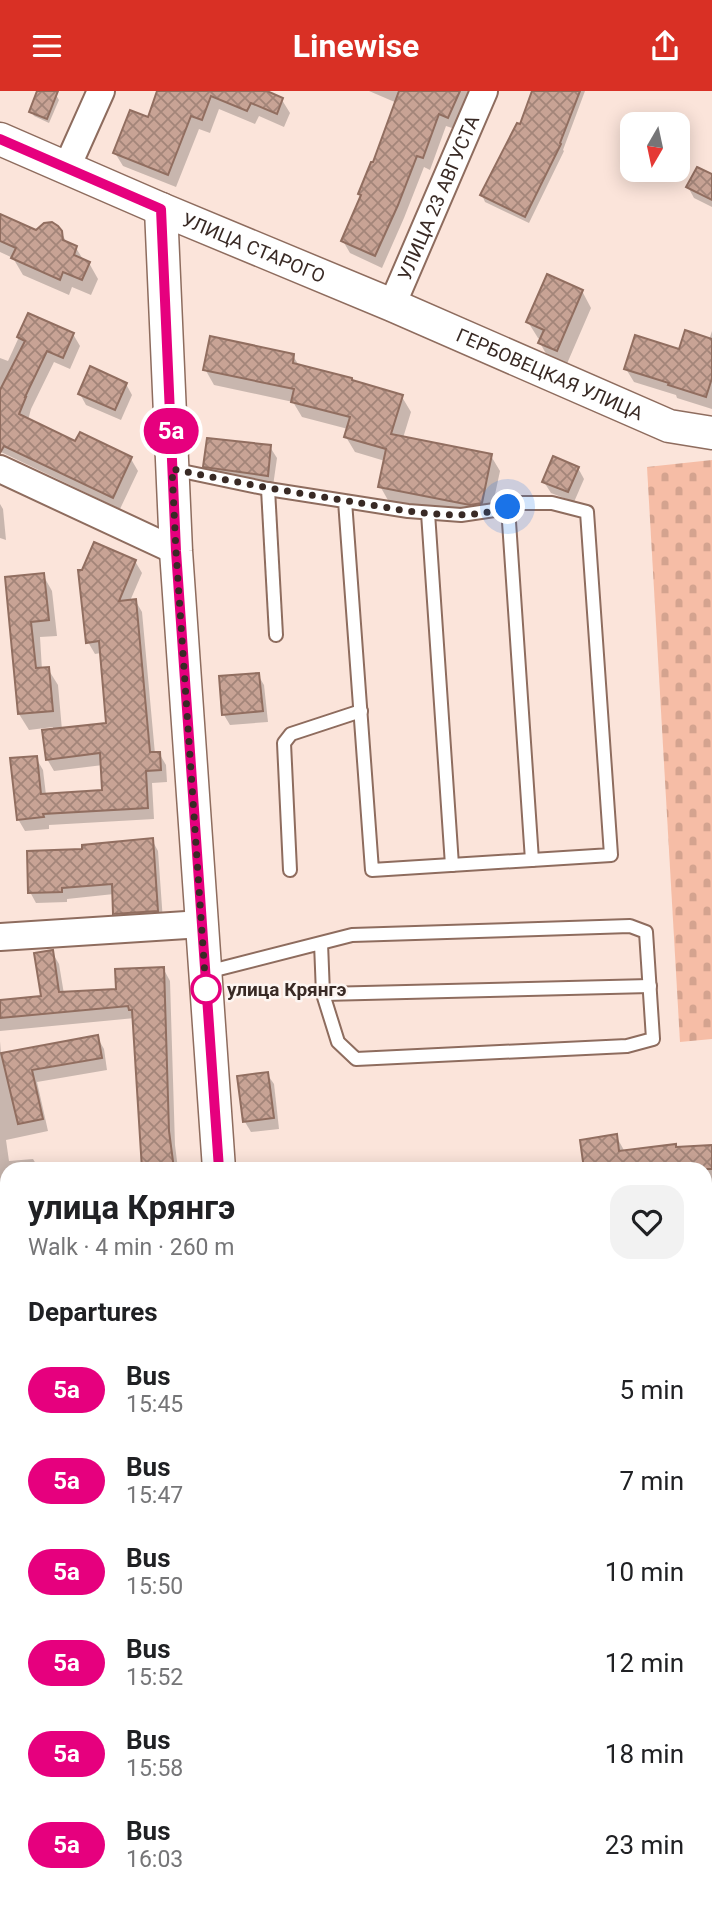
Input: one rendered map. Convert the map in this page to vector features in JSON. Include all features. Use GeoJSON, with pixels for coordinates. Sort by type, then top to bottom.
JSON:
{"type":"FeatureCollection","features":[{"type":"Feature","properties":{"kind":"street"},"geometry":{"type":"LineString","coordinates":[[67,167],[101,91]]}},
{"type":"Feature","properties":{"kind":"street","name":"УЛИЦА 23 АВГУСТА"},"geometry":{"type":"LineString","coordinates":[[392,305],[484,91]]}},
{"type":"Feature","properties":{"kind":"street","name":"УЛИЦА СТАРОГО"},"geometry":{"type":"LineString","coordinates":[[0,139],[392,305]]}},
{"type":"Feature","properties":{"kind":"street"},"geometry":{"type":"LineString","coordinates":[[161,209],[176,551],[219,1162]]}},
{"type":"Feature","properties":{"kind":"street","name":"ГЕРБОВЕЦКАЯ УЛИЦА"},"geometry":{"type":"LineString","coordinates":[[392,305],[669,426],[712,433]]}},
{"type":"Feature","properties":{"kind":"street"},"geometry":{"type":"LineString","coordinates":[[0,469],[176,551]]}},
{"type":"Feature","properties":{"kind":"street"},"geometry":{"type":"LineString","coordinates":[[0,937],[202,924]]}},
{"type":"Feature","properties":{"kind":"lane"},"geometry":{"type":"LineString","coordinates":[[172,469],[268,489],[428,513],[461,515],[522,503],[552,503],[587,512],[611,855],[372,870],[345,501]]}},
{"type":"Feature","properties":{"kind":"lane"},"geometry":{"type":"LineString","coordinates":[[268,489],[276,635]]}},
{"type":"Feature","properties":{"kind":"lane"},"geometry":{"type":"LineString","coordinates":[[508,507],[532,860]]}},
{"type":"Feature","properties":{"kind":"lane"},"geometry":{"type":"LineString","coordinates":[[428,513],[452,865]]}},
{"type":"Feature","properties":{"kind":"lane"},"geometry":{"type":"LineString","coordinates":[[290,870],[284,743],[291,734],[360,711]]}},
{"type":"Feature","properties":{"kind":"lane"},"geometry":{"type":"LineString","coordinates":[[205,972],[352,935],[630,926],[646,932],[653,1039],[627,1046],[356,1059],[338,1042],[323,994],[321,943]]}},
{"type":"Feature","properties":{"kind":"lane"},"geometry":{"type":"LineString","coordinates":[[323,994],[650,986]]}},
{"type":"Feature","properties":{"kind":"green space"},"geometry":{"type":"Polygon","coordinates":[[[712,460],[712,1039],[680,1042],[647,467],[712,460]]]}},
{"type":"Feature","properties":{"kind":"building"},"geometry":{"type":"Polygon","coordinates":[[[37,91],[58,91],[47,119],[29,112],[37,91]]]}},
{"type":"Feature","properties":{"kind":"building"},"geometry":{"type":"Polygon","coordinates":[[[157,91],[267,91],[283,98],[277,114],[251,103],[247,111],[211,96],[202,120],[191,116],[168,175],[113,153],[130,110],[148,117],[157,91]]]}},
{"type":"Feature","properties":{"kind":"building"},"geometry":{"type":"Polygon","coordinates":[[[399,91],[460,91],[448,118],[439,114],[423,158],[417,156],[375,256],[341,241],[399,91]]]}},
{"type":"Feature","properties":{"kind":"building"},"geometry":{"type":"Polygon","coordinates":[[[532,91],[580,91],[561,144],[525,217],[480,195],[517,123],[520,124],[532,91]]]}},
{"type":"Feature","properties":{"kind":"building"},"geometry":{"type":"Polygon","coordinates":[[[697,167],[712,174],[712,200],[686,187],[697,167]]]}},
{"type":"Feature","properties":{"kind":"building"},"geometry":{"type":"Polygon","coordinates":[[[0,214],[36,230],[44,223],[52,222],[58,226],[63,240],[77,246],[74,255],[90,262],[82,280],[63,272],[60,280],[11,258],[16,248],[0,241],[0,214]]]}},
{"type":"Feature","properties":{"kind":"building"},"geometry":{"type":"Polygon","coordinates":[[[547,274],[583,290],[557,351],[538,343],[544,330],[526,322],[547,274]]]}},
{"type":"Feature","properties":{"kind":"building"},"geometry":{"type":"Polygon","coordinates":[[[28,313],[74,333],[63,358],[47,351],[19,414],[75,441],[80,432],[132,457],[113,498],[4,446],[0,453],[0,390],[25,341],[17,337],[28,313]]]}},
{"type":"Feature","properties":{"kind":"building"},"geometry":{"type":"Polygon","coordinates":[[[685,330],[712,339],[712,378],[706,397],[624,369],[635,335],[679,349],[685,330]]]}},
{"type":"Feature","properties":{"kind":"building"},"geometry":{"type":"Polygon","coordinates":[[[210,336],[294,354],[293,363],[403,395],[391,434],[492,454],[482,503],[470,505],[378,487],[386,449],[344,437],[350,417],[291,402],[294,389],[203,370],[210,336]]]}},
{"type":"Feature","properties":{"kind":"building"},"geometry":{"type":"Polygon","coordinates":[[[90,366],[127,383],[115,410],[78,394],[90,366]]]}},
{"type":"Feature","properties":{"kind":"building"},"geometry":{"type":"Polygon","coordinates":[[[207,438],[271,445],[268,476],[203,467],[207,438]]]}},
{"type":"Feature","properties":{"kind":"building"},"geometry":{"type":"Polygon","coordinates":[[[553,456],[579,467],[568,492],[542,482],[553,456]]]}},
{"type":"Feature","properties":{"kind":"building"},"geometry":{"type":"Polygon","coordinates":[[[94,542],[136,560],[119,601],[136,599],[150,752],[160,752],[161,770],[146,771],[148,808],[43,814],[44,817],[17,820],[10,758],[37,756],[41,794],[102,790],[100,753],[46,760],[42,730],[106,723],[99,641],[86,643],[78,570],[82,570],[94,542]]]}},
{"type":"Feature","properties":{"kind":"building"},"geometry":{"type":"Polygon","coordinates":[[[44,573],[49,620],[31,622],[36,668],[49,667],[53,711],[18,714],[5,577],[44,573]]]}},
{"type":"Feature","properties":{"kind":"building"},"geometry":{"type":"Polygon","coordinates":[[[259,673],[263,711],[222,715],[219,676],[259,673]]]}},
{"type":"Feature","properties":{"kind":"building"},"geometry":{"type":"Polygon","coordinates":[[[153,838],[158,911],[113,914],[112,884],[62,888],[62,892],[28,893],[27,851],[82,849],[82,845],[153,838]]]}},
{"type":"Feature","properties":{"kind":"building"},"geometry":{"type":"Polygon","coordinates":[[[53,950],[59,992],[116,989],[115,969],[164,967],[169,1131],[173,1162],[142,1162],[132,1010],[129,1010],[128,1006],[0,1018],[0,1000],[41,996],[34,953],[53,950]]]}},
{"type":"Feature","properties":{"kind":"building"},"geometry":{"type":"Polygon","coordinates":[[[98,1035],[102,1058],[32,1070],[43,1119],[18,1124],[1,1053],[98,1035]]]}},
{"type":"Feature","properties":{"kind":"building"},"geometry":{"type":"Polygon","coordinates":[[[268,1072],[274,1118],[243,1122],[237,1076],[268,1072]]]}},
{"type":"Feature","properties":{"kind":"building"},"geometry":{"type":"Polygon","coordinates":[[[617,1134],[619,1151],[676,1144],[676,1147],[712,1145],[712,1162],[583,1162],[580,1140],[617,1134]]]}},
{"type":"Feature","properties":{"kind":"bus line","name":"5а"},"geometry":{"type":"LineString","coordinates":[[0,139],[161,209],[176,551],[219,1162]]}},
{"type":"Feature","properties":{"kind":"place","name":"улица Крянгэ"},"geometry":{"type":"Point","coordinates":[206,989]}},
{"type":"Feature","properties":{"kind":"route"},"geometry":{"type":"LineString","coordinates":[[206,989],[172,469],[268,489],[408,511],[461,515],[508,507]]}}]}
